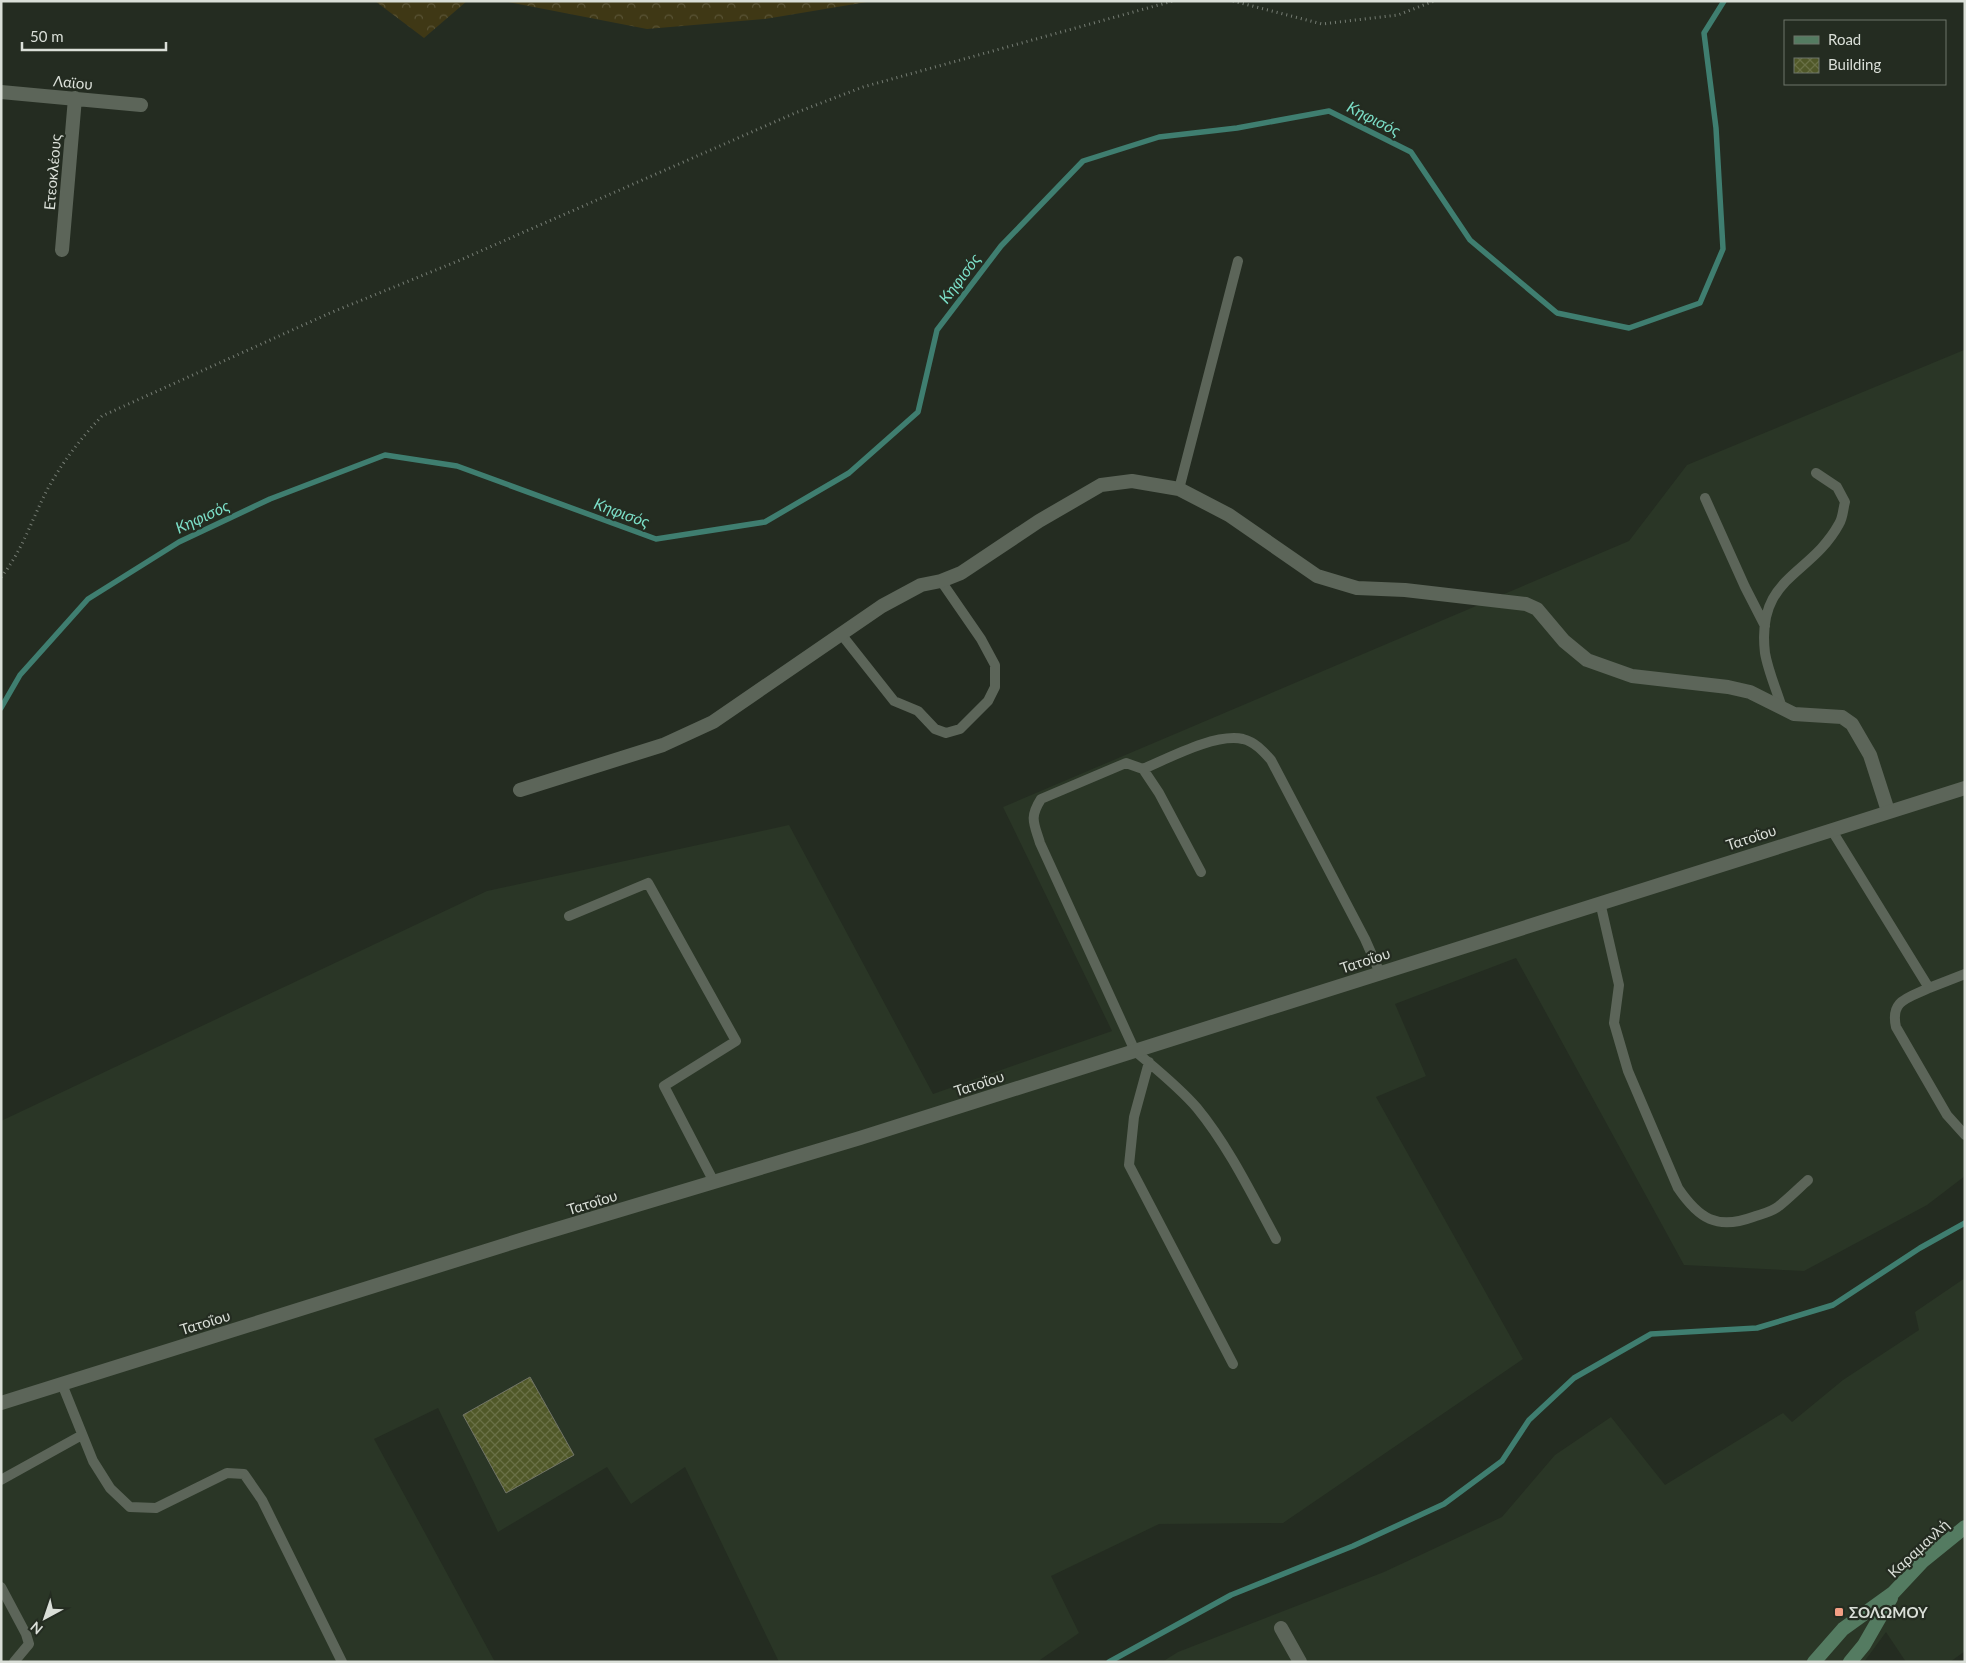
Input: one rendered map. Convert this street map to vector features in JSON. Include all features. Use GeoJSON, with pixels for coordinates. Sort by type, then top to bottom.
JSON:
{"type":"FeatureCollection","features":[{"type":"Feature","properties":{"kind":"main road","name":"Καραμανλή"},"geometry":{"type":"LineString","coordinates":[[1850,1662],[1864,1645],[1894,1593],[1923,1561],[1965,1527]]}},
{"type":"Feature","properties":{"kind":"main road","name":"Καραμανλή"},"geometry":{"type":"LineString","coordinates":[[1814,1662],[1843,1629],[1894,1593]]}},
{"type":"Feature","properties":{"kind":"street","name":"Λαϊου"},"geometry":{"type":"LineString","coordinates":[[1,92],[141,105]]}},
{"type":"Feature","properties":{"kind":"street","name":"Ετεοκλέους"},"geometry":{"type":"LineString","coordinates":[[62,250],[75,98]]}},
{"type":"Feature","properties":{"kind":"street"},"geometry":{"type":"LineString","coordinates":[[520,790],[663,745],[713,722],[882,606],[921,585],[941,581],[961,573],[1039,521],[1101,485],[1132,481],[1179,489],[1229,516],[1317,576],[1357,588],[1405,590],[1526,604],[1537,609],[1564,641],[1587,660],[1632,676],[1750,692],[1794,714],[1842,717],[1852,724],[1870,755],[1888,811]]}},
{"type":"Feature","properties":{"kind":"street","name":"Τατοΐου"},"geometry":{"type":"LineString","coordinates":[[1,1402],[1135,1051],[1600,902],[1965,788]]}},
{"type":"Feature","properties":{"kind":"street"},"geometry":{"type":"LineString","coordinates":[[1282,1628],[1300,1662]]}},
{"type":"Feature","properties":{"kind":"lane"},"geometry":{"type":"LineString","coordinates":[[1179,489],[1238,261]]}},
{"type":"Feature","properties":{"kind":"lane"},"geometry":{"type":"LineString","coordinates":[[1782,708],[1766,654],[1766,614],[1771,600],[1788,578],[1821,547],[1840,523],[1845,502],[1837,487],[1816,474]]}},
{"type":"Feature","properties":{"kind":"lane"},"geometry":{"type":"LineString","coordinates":[[1705,498],[1745,587],[1766,626]]}},
{"type":"Feature","properties":{"kind":"lane"},"geometry":{"type":"LineString","coordinates":[[841,634],[894,701],[918,711],[935,729],[946,733],[960,729],[988,701],[995,687],[994,665],[981,639],[941,581]]}},
{"type":"Feature","properties":{"kind":"lane"},"geometry":{"type":"LineString","coordinates":[[1143,769],[1207,743],[1230,738],[1245,740],[1258,746],[1271,760],[1365,939],[1380,973]]}},
{"type":"Feature","properties":{"kind":"lane"},"geometry":{"type":"LineString","coordinates":[[1201,872],[1159,793],[1143,769],[1126,763],[1041,799],[1032,817],[1040,843],[1135,1051],[1149,1062],[1196,1108],[1229,1154],[1276,1239]]}},
{"type":"Feature","properties":{"kind":"lane"},"geometry":{"type":"LineString","coordinates":[[1831,829],[1929,988]]}},
{"type":"Feature","properties":{"kind":"lane"},"geometry":{"type":"LineString","coordinates":[[568,916],[648,882],[736,1041],[664,1086],[714,1182]]}},
{"type":"Feature","properties":{"kind":"lane"},"geometry":{"type":"LineString","coordinates":[[1600,902],[1619,985],[1614,1023],[1625,1063],[1678,1188],[1688,1204],[1703,1216],[1722,1224],[1738,1222],[1777,1208],[1808,1180]]}},
{"type":"Feature","properties":{"kind":"lane"},"geometry":{"type":"LineString","coordinates":[[1965,974],[1929,988],[1901,1002],[1893,1013],[1896,1027],[1947,1115],[1965,1135]]}},
{"type":"Feature","properties":{"kind":"lane"},"geometry":{"type":"LineString","coordinates":[[1149,1062],[1134,1117],[1129,1165],[1233,1364]]}},
{"type":"Feature","properties":{"kind":"lane"},"geometry":{"type":"LineString","coordinates":[[62,1384],[82,1436],[110,1488],[130,1507],[156,1508],[227,1473],[244,1474],[262,1500],[342,1662]]}},
{"type":"Feature","properties":{"kind":"lane"},"geometry":{"type":"LineString","coordinates":[[1,1480],[82,1436]]}},
{"type":"Feature","properties":{"kind":"lane"},"geometry":{"type":"LineString","coordinates":[[1,1587],[26,1634],[29,1644],[14,1662]]}},
{"type":"Feature","properties":{"kind":"path"},"geometry":{"type":"LineString","coordinates":[[1,577],[13,563],[46,492],[74,448],[102,416],[330,313],[458,261],[795,112],[863,87],[1173,1]]}},
{"type":"Feature","properties":{"kind":"path"},"geometry":{"type":"LineString","coordinates":[[1233,1],[1322,24],[1398,15],[1434,1]]}},
{"type":"Feature","properties":{"kind":"shaded area"},"geometry":{"type":"Polygon","coordinates":[[[1964,350],[1965,1176],[1927,1205],[1804,1271],[1684,1265],[1516,958],[1395,1004],[1426,1076],[1376,1097],[1523,1359],[1283,1523],[1159,1524],[1051,1576],[1079,1633],[1037,1662],[779,1662],[685,1467],[631,1504],[607,1467],[498,1532],[438,1408],[374,1439],[495,1662],[1,1662],[1,1121],[487,891],[789,825],[933,1094],[1112,1031],[1003,807],[1629,541],[1687,465],[1964,350]]]}},
{"type":"Feature","properties":{"kind":"shaded area"},"geometry":{"type":"Polygon","coordinates":[[[1965,1278],[1965,1651],[1950,1662],[1906,1662],[1886,1632],[1864,1662],[1162,1662],[1178,1652],[1384,1572],[1502,1517],[1555,1455],[1611,1417],[1665,1485],[1783,1413],[1792,1422],[1843,1380],[1919,1330],[1915,1312],[1965,1278]]]}},
{"type":"Feature","properties":{"kind":"green space"},"geometry":{"type":"Polygon","coordinates":[[[375,1],[467,1],[424,38],[375,1]]]}},
{"type":"Feature","properties":{"kind":"green space"},"geometry":{"type":"Polygon","coordinates":[[[503,1],[873,1],[765,19],[647,29],[503,1]]]}},
{"type":"Feature","properties":{"kind":"building"},"geometry":{"type":"Polygon","coordinates":[[[530,1377],[574,1455],[506,1493],[463,1415],[530,1377]]]}},
{"type":"Feature","properties":{"kind":"waterway","name":"Κηφισός"},"geometry":{"type":"LineString","coordinates":[[1,708],[20,675],[88,599],[179,542],[270,499],[385,455],[457,466],[656,539],[765,522],[849,473],[918,412],[937,330],[1001,246],[1083,161],[1159,137],[1237,128],[1329,111],[1411,152],[1470,240],[1557,313],[1629,328],[1700,303],[1723,249],[1716,128],[1704,33],[1724,1]]}},
{"type":"Feature","properties":{"kind":"waterway"},"geometry":{"type":"LineString","coordinates":[[1109,1662],[1231,1595],[1353,1546],[1444,1504],[1502,1461],[1529,1420],[1574,1378],[1651,1334],[1757,1328],[1833,1305],[1920,1248],[1965,1223]]}},
{"type":"Feature","properties":{"kind":"place","name":"ΣΟΛΩΜΟΥ"},"geometry":{"type":"Point","coordinates":[1839,1612]}}]}
